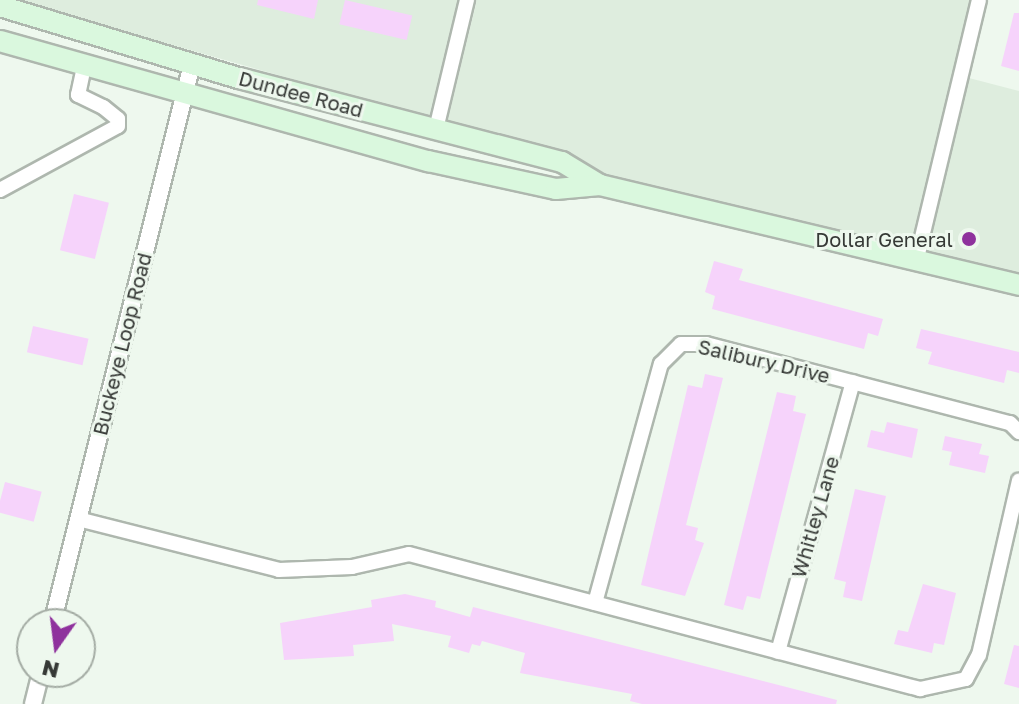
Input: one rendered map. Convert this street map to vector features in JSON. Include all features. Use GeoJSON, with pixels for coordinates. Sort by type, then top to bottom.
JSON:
{"type":"FeatureCollection","features":[{"type":"Feature","properties":{"kind":"main road","name":"Dundee Road"},"geometry":{"type":"LineString","coordinates":[[0,6],[192,64],[562,162],[600,185]]}},
{"type":"Feature","properties":{"kind":"main road","name":"Dundee Road"},"geometry":{"type":"LineString","coordinates":[[0,41],[184,95],[556,189],[600,185],[917,258],[1019,285]]}},
{"type":"Feature","properties":{"kind":"street"},"geometry":{"type":"LineString","coordinates":[[436,129],[467,0]]}},
{"type":"Feature","properties":{"kind":"street"},"geometry":{"type":"LineString","coordinates":[[917,258],[979,0]]}},
{"type":"Feature","properties":{"kind":"street","name":"Buckeye Loop Road"},"geometry":{"type":"LineString","coordinates":[[56,608],[192,64]]}},
{"type":"Feature","properties":{"kind":"street"},"geometry":{"type":"LineString","coordinates":[[0,190],[118,126],[118,119],[103,107],[78,95],[84,67]]}},
{"type":"Feature","properties":{"kind":"street","name":"Salibury Drive"},"geometry":{"type":"LineString","coordinates":[[595,603],[661,364],[681,344],[706,344],[853,382],[1010,423],[1019,432]]}},
{"type":"Feature","properties":{"kind":"street","name":"Whitley Lane"},"geometry":{"type":"LineString","coordinates":[[778,652],[853,382]]}},
{"type":"Feature","properties":{"kind":"street"},"geometry":{"type":"LineString","coordinates":[[78,519],[279,570],[352,567],[409,554],[920,689],[966,679],[979,655],[1019,481]]}},
{"type":"Feature","properties":{"kind":"shaded area"},"geometry":{"type":"Polygon","coordinates":[[[13,0],[459,0],[430,118],[13,0]]]}},
{"type":"Feature","properties":{"kind":"shaded area"},"geometry":{"type":"Polygon","coordinates":[[[477,0],[970,0],[911,247],[609,177],[447,122],[477,0]]]}},
{"type":"Feature","properties":{"kind":"shaded area"},"geometry":{"type":"Polygon","coordinates":[[[969,78],[1019,91],[1019,275],[928,251],[969,78]]]}},
{"type":"Feature","properties":{"kind":"building"},"geometry":{"type":"Polygon","coordinates":[[[258,0],[318,0],[314,19],[257,5],[258,0]]]}},
{"type":"Feature","properties":{"kind":"building"},"geometry":{"type":"Polygon","coordinates":[[[345,0],[412,16],[407,40],[339,24],[345,0]]]}},
{"type":"Feature","properties":{"kind":"building"},"geometry":{"type":"Polygon","coordinates":[[[1014,13],[1019,13],[1019,71],[1001,66],[1014,13]]]}},
{"type":"Feature","properties":{"kind":"building"},"geometry":{"type":"Polygon","coordinates":[[[74,194],[109,203],[95,259],[60,250],[74,194]]]}},
{"type":"Feature","properties":{"kind":"building"},"geometry":{"type":"Polygon","coordinates":[[[714,261],[743,269],[739,280],[883,319],[878,336],[868,333],[864,349],[712,309],[715,296],[705,292],[714,261]]]}},
{"type":"Feature","properties":{"kind":"building"},"geometry":{"type":"Polygon","coordinates":[[[33,326],[89,339],[82,365],[27,352],[33,326]]]}},
{"type":"Feature","properties":{"kind":"building"},"geometry":{"type":"Polygon","coordinates":[[[921,329],[1019,352],[1019,373],[1007,370],[1004,383],[928,364],[932,352],[916,348],[921,329]]]}},
{"type":"Feature","properties":{"kind":"building"},"geometry":{"type":"Polygon","coordinates":[[[705,374],[723,378],[686,525],[698,528],[695,540],[704,543],[685,596],[641,585],[688,385],[702,388],[705,374]]]}},
{"type":"Feature","properties":{"kind":"building"},"geometry":{"type":"Polygon","coordinates":[[[777,392],[796,396],[793,411],[806,414],[760,599],[747,596],[743,610],[724,605],[777,392]]]}},
{"type":"Feature","properties":{"kind":"building"},"geometry":{"type":"Polygon","coordinates":[[[887,422],[918,429],[912,458],[867,447],[871,430],[884,433],[887,422]]]}},
{"type":"Feature","properties":{"kind":"building"},"geometry":{"type":"Polygon","coordinates":[[[945,436],[982,444],[979,454],[989,456],[985,473],[949,465],[952,452],[942,450],[945,436]]]}},
{"type":"Feature","properties":{"kind":"building"},"geometry":{"type":"Polygon","coordinates":[[[5,482],[42,492],[34,522],[0,513],[5,482]]]}},
{"type":"Feature","properties":{"kind":"building"},"geometry":{"type":"Polygon","coordinates":[[[855,489],[886,496],[862,601],[843,597],[846,582],[834,579],[855,489]]]}},
{"type":"Feature","properties":{"kind":"building"},"geometry":{"type":"Polygon","coordinates":[[[923,584],[956,593],[944,645],[934,643],[932,653],[894,644],[898,630],[908,632],[923,584]]]}},
{"type":"Feature","properties":{"kind":"building"},"geometry":{"type":"Polygon","coordinates":[[[405,594],[436,601],[435,607],[470,617],[473,607],[837,700],[836,704],[642,704],[630,701],[632,694],[520,673],[525,653],[482,641],[480,646],[472,644],[469,653],[448,647],[451,636],[392,624],[394,641],[353,645],[354,656],[284,660],[280,623],[372,607],[371,600],[405,594]]]}},
{"type":"Feature","properties":{"kind":"building"},"geometry":{"type":"Polygon","coordinates":[[[1014,645],[1019,646],[1019,688],[1004,684],[1014,645]]]}},
{"type":"Feature","properties":{"kind":"place","name":"Dollar General"},"geometry":{"type":"Point","coordinates":[969,239]}}]}
